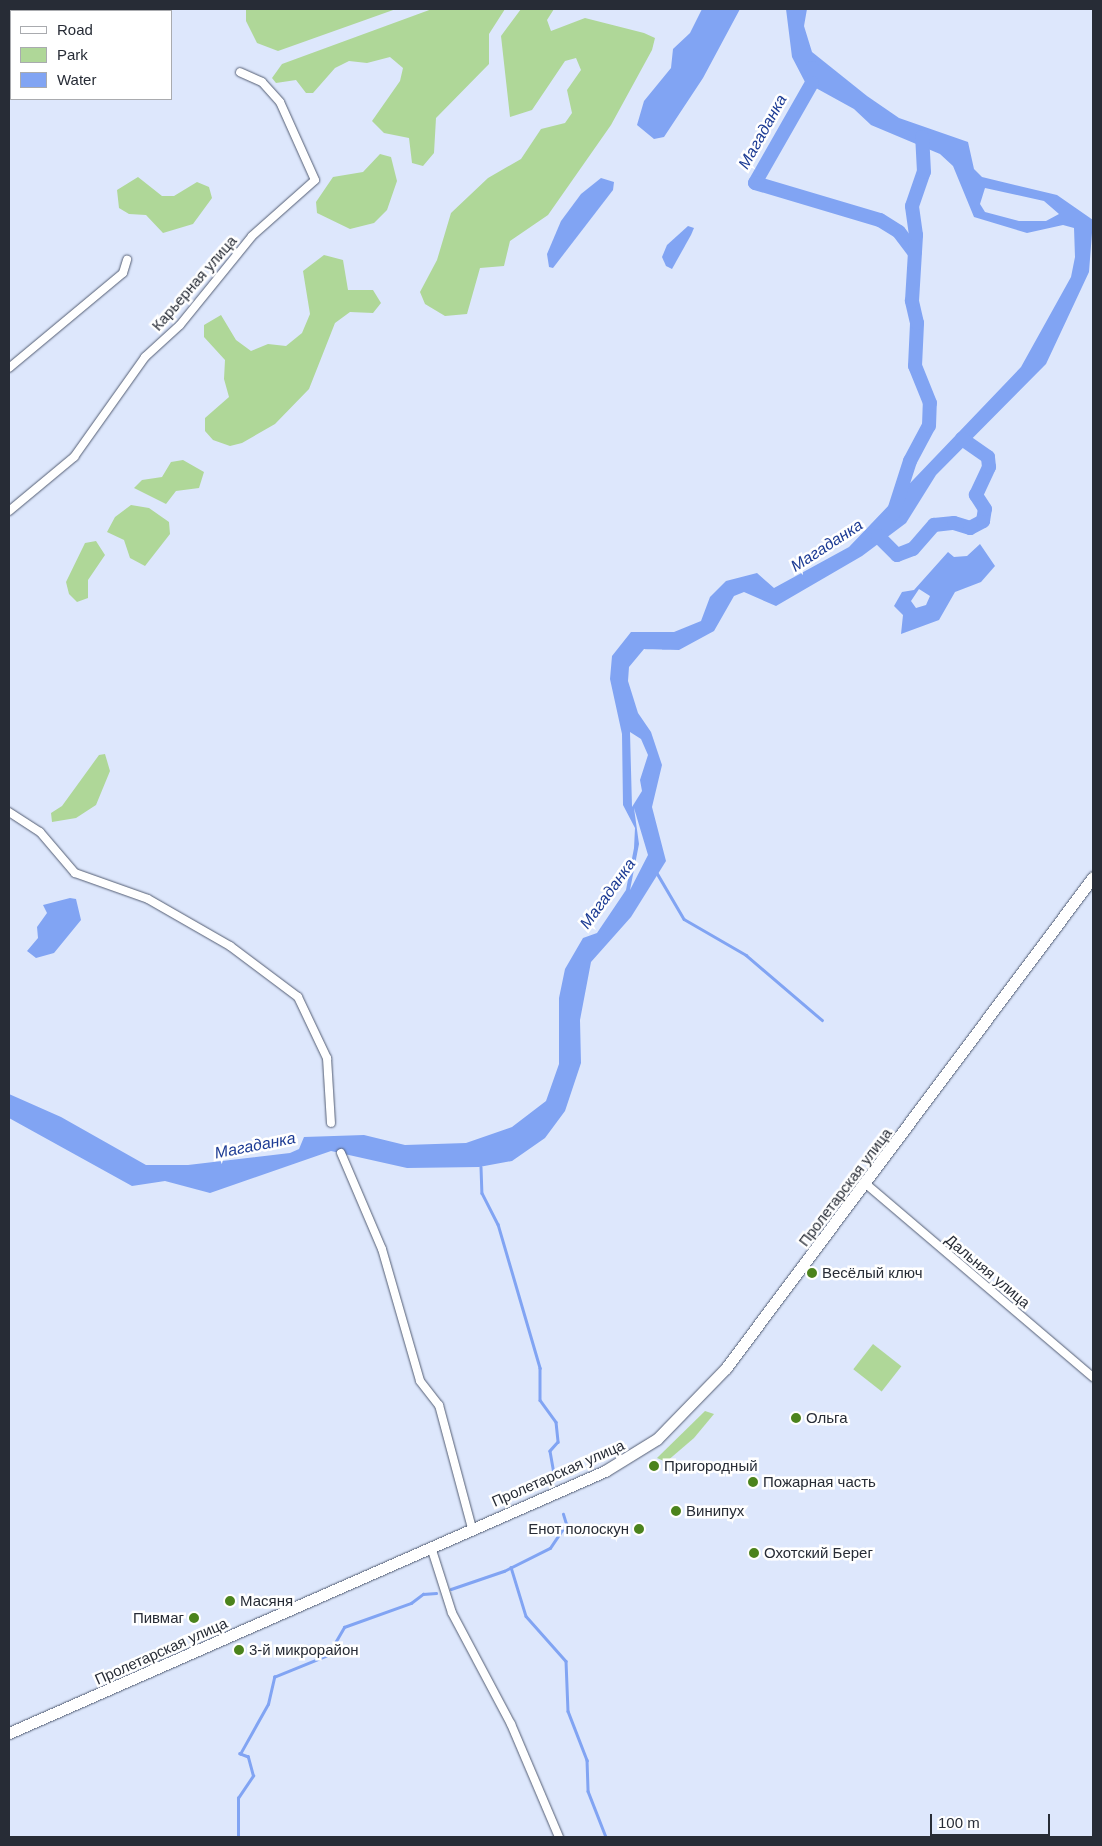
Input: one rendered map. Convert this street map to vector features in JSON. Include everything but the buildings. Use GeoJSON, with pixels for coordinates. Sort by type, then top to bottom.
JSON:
{"type":"FeatureCollection","features":[{"type":"Feature","properties":{"kind":"main road","name":"Пролетарская улица"},"geometry":{"type":"LineString","coordinates":[[9,1733],[626,1461],[674,1426],[726,1368],[866,1184],[1093,877]]}},
{"type":"Feature","properties":{"kind":"street","name":"Карьерная улица"},"geometry":{"type":"LineString","coordinates":[[9,511],[74,457],[145,357],[180,325],[252,236],[315,180],[280,102],[262,82],[240,72]]}},
{"type":"Feature","properties":{"kind":"street"},"geometry":{"type":"LineString","coordinates":[[9,368],[123,274],[127,260]]}},
{"type":"Feature","properties":{"kind":"street"},"geometry":{"type":"LineString","coordinates":[[9,812],[40,832],[75,873],[148,899],[230,946],[298,997],[327,1058],[331,1123]]}},
{"type":"Feature","properties":{"kind":"street"},"geometry":{"type":"LineString","coordinates":[[341,1153],[382,1249],[420,1381],[439,1405],[472,1528]]}},
{"type":"Feature","properties":{"kind":"street","name":"Дальняя улица"},"geometry":{"type":"LineString","coordinates":[[866,1184],[1093,1377]]}},
{"type":"Feature","properties":{"kind":"street"},"geometry":{"type":"LineString","coordinates":[[431,1547],[452,1613],[511,1724],[559,1837]]}},
{"type":"Feature","properties":{"kind":"green space"},"geometry":{"type":"Polygon","coordinates":[[[246,9],[396,9],[278,51],[257,43],[246,21],[246,9]]]}},
{"type":"Feature","properties":{"kind":"green space"},"geometry":{"type":"Polygon","coordinates":[[[432,9],[505,9],[489,34],[489,64],[436,118],[434,153],[423,166],[412,163],[409,138],[384,133],[372,121],[400,81],[403,68],[390,57],[367,63],[349,61],[335,68],[313,93],[306,93],[296,80],[276,83],[272,78],[282,64],[432,9]]]}},
{"type":"Feature","properties":{"kind":"green space"},"geometry":{"type":"Polygon","coordinates":[[[521,9],[554,9],[547,20],[551,31],[585,18],[644,33],[655,38],[652,50],[611,125],[548,215],[510,241],[504,266],[480,268],[467,314],[445,316],[425,304],[420,292],[437,260],[451,213],[488,178],[521,159],[541,129],[565,123],[572,113],[567,90],[581,70],[576,58],[565,61],[532,110],[510,117],[501,36],[521,9]]]}},
{"type":"Feature","properties":{"kind":"green space"},"geometry":{"type":"Polygon","coordinates":[[[380,154],[391,157],[397,181],[387,210],[374,223],[350,229],[317,213],[316,202],[333,177],[363,172],[380,154]]]}},
{"type":"Feature","properties":{"kind":"green space"},"geometry":{"type":"Polygon","coordinates":[[[138,177],[162,196],[174,196],[197,182],[209,187],[212,198],[193,224],[163,233],[146,215],[129,214],[119,208],[117,190],[138,177]]]}},
{"type":"Feature","properties":{"kind":"green space"},"geometry":{"type":"Polygon","coordinates":[[[324,255],[343,260],[348,290],[373,290],[381,303],[373,313],[350,312],[335,323],[309,389],[275,424],[242,443],[230,446],[213,440],[205,431],[205,418],[229,397],[224,379],[225,360],[204,337],[204,325],[221,315],[236,340],[251,351],[268,344],[286,346],[302,333],[310,314],[303,271],[324,255]]]}},
{"type":"Feature","properties":{"kind":"green space"},"geometry":{"type":"Polygon","coordinates":[[[183,460],[204,472],[199,488],[176,491],[166,504],[134,488],[142,480],[162,477],[171,462],[183,460]]]}},
{"type":"Feature","properties":{"kind":"green space"},"geometry":{"type":"Polygon","coordinates":[[[131,505],[149,508],[169,522],[170,534],[145,566],[130,558],[124,540],[107,532],[115,517],[131,505]]]}},
{"type":"Feature","properties":{"kind":"green space"},"geometry":{"type":"Polygon","coordinates":[[[96,541],[105,555],[88,580],[88,598],[77,602],[69,594],[66,582],[85,543],[96,541]]]}},
{"type":"Feature","properties":{"kind":"green space"},"geometry":{"type":"Polygon","coordinates":[[[105,754],[110,771],[96,805],[76,818],[52,822],[51,813],[62,806],[99,755],[105,754]]]}},
{"type":"Feature","properties":{"kind":"green space"},"geometry":{"type":"Polygon","coordinates":[[[873,1344],[901,1366],[882,1391],[853,1369],[873,1344]]]}},
{"type":"Feature","properties":{"kind":"green space"},"geometry":{"type":"Polygon","coordinates":[[[705,1411],[714,1414],[694,1438],[666,1462],[657,1458],[705,1411]]]}},
{"type":"Feature","properties":{"kind":"water"},"geometry":{"type":"Polygon","coordinates":[[[702,9],[740,9],[703,78],[664,137],[654,139],[637,125],[644,101],[671,68],[673,49],[690,33],[702,9]]]}},
{"type":"Feature","properties":{"kind":"water"},"geometry":{"type":"Polygon","coordinates":[[[786,9],[807,9],[804,26],[812,52],[867,96],[899,118],[968,142],[974,169],[982,177],[1057,195],[1093,220],[1089,272],[1046,364],[936,475],[906,523],[862,556],[776,606],[744,592],[734,596],[714,631],[679,650],[644,649],[629,667],[628,681],[638,713],[651,732],[662,765],[652,807],[666,861],[631,917],[591,962],[580,1020],[581,1063],[565,1111],[545,1138],[512,1161],[479,1167],[407,1168],[331,1151],[210,1193],[165,1181],[132,1186],[9,1118],[9,1094],[61,1117],[146,1165],[188,1165],[290,1153],[299,1149],[304,1137],[364,1135],[405,1145],[466,1143],[512,1127],[546,1101],[559,1064],[559,998],[565,969],[583,938],[597,933],[626,890],[634,848],[635,828],[623,805],[622,734],[610,679],[612,656],[631,632],[674,632],[701,621],[710,597],[726,581],[757,573],[774,588],[849,547],[1021,367],[1071,277],[1075,257],[1074,228],[1063,225],[1027,233],[974,217],[953,166],[940,154],[871,125],[854,109],[805,82],[792,57],[786,9]],[[985,188],[980,204],[985,212],[1019,221],[1046,221],[1059,214],[1044,201],[985,188]],[[630,732],[632,807],[642,791],[640,780],[648,755],[641,739],[630,732]],[[634,808],[639,844],[630,890],[648,855],[634,808]]]}},
{"type":"Feature","properties":{"kind":"water"},"geometry":{"type":"Polygon","coordinates":[[[601,178],[614,182],[613,190],[553,268],[549,267],[547,254],[561,221],[581,194],[601,178]]]}},
{"type":"Feature","properties":{"kind":"water"},"geometry":{"type":"Polygon","coordinates":[[[688,226],[694,228],[672,269],[666,266],[662,257],[667,245],[688,226]]]}},
{"type":"Feature","properties":{"kind":"water"},"geometry":{"type":"Polygon","coordinates":[[[980,544],[995,566],[981,582],[955,592],[939,620],[901,634],[903,615],[894,606],[902,592],[914,590],[948,552],[954,557],[967,556],[980,544]],[[919,589],[911,601],[916,608],[926,605],[930,596],[919,589]]]}},
{"type":"Feature","properties":{"kind":"water"},"geometry":{"type":"Polygon","coordinates":[[[70,898],[76,899],[81,920],[54,953],[36,958],[27,951],[38,938],[37,927],[47,913],[43,905],[70,898]]]}},
{"type":"Feature","properties":{"kind":"waterway","name":"Магаданка"},"geometry":{"type":"LineString","coordinates":[[812,68],[812,83],[755,183],[880,220],[899,232],[915,253]]}},
{"type":"Feature","properties":{"kind":"waterway","name":"Магаданка"},"geometry":{"type":"LineString","coordinates":[[893,514],[910,461],[929,426],[930,403],[915,366],[917,323],[912,301],[916,235],[912,206],[924,172],[922,137]]}},
{"type":"Feature","properties":{"kind":"waterway"},"geometry":{"type":"LineString","coordinates":[[878,536],[897,555],[913,549],[934,525],[954,523],[970,528],[983,521],[985,509],[976,495],[989,467],[988,457],[962,439]]}},
{"type":"Feature","properties":{"kind":"waterway"},"geometry":{"type":"LineString","coordinates":[[657,873],[684,919],[746,955],[822,1020]]}},
{"type":"Feature","properties":{"kind":"waterway"},"geometry":{"type":"LineString","coordinates":[[481,1167],[482,1193],[498,1224],[540,1368],[540,1400],[556,1422],[558,1442],[550,1451],[554,1473]]}},
{"type":"Feature","properties":{"kind":"waterway"},"geometry":{"type":"LineString","coordinates":[[451,1589],[504,1571],[550,1548],[566,1524],[563,1514]]}},
{"type":"Feature","properties":{"kind":"waterway"},"geometry":{"type":"LineString","coordinates":[[511,1567],[526,1616],[566,1661],[568,1711],[587,1760],[588,1791],[606,1837]]}},
{"type":"Feature","properties":{"kind":"waterway"},"geometry":{"type":"LineString","coordinates":[[238,1837],[238,1798],[253,1776],[248,1757],[240,1754],[268,1704],[274,1677],[328,1655],[344,1627],[411,1603],[423,1594],[436,1593]]}},
{"type":"Feature","properties":{"kind":"place","name":"Весёлый ключ"},"geometry":{"type":"Point","coordinates":[812,1273]}},
{"type":"Feature","properties":{"kind":"place","name":"Ольга"},"geometry":{"type":"Point","coordinates":[796,1418]}},
{"type":"Feature","properties":{"kind":"place","name":"Пригородный"},"geometry":{"type":"Point","coordinates":[654,1466]}},
{"type":"Feature","properties":{"kind":"place","name":"Пожарная часть"},"geometry":{"type":"Point","coordinates":[753,1482]}},
{"type":"Feature","properties":{"kind":"place","name":"Винипух"},"geometry":{"type":"Point","coordinates":[676,1511]}},
{"type":"Feature","properties":{"kind":"place","name":"Енот полоскун"},"geometry":{"type":"Point","coordinates":[639,1529]}},
{"type":"Feature","properties":{"kind":"place","name":"Охотский Берег"},"geometry":{"type":"Point","coordinates":[754,1553]}},
{"type":"Feature","properties":{"kind":"place","name":"Масяня"},"geometry":{"type":"Point","coordinates":[230,1601]}},
{"type":"Feature","properties":{"kind":"place","name":"Пивмаг"},"geometry":{"type":"Point","coordinates":[194,1618]}},
{"type":"Feature","properties":{"kind":"place","name":"3-й микрорайон"},"geometry":{"type":"Point","coordinates":[239,1650]}}]}
